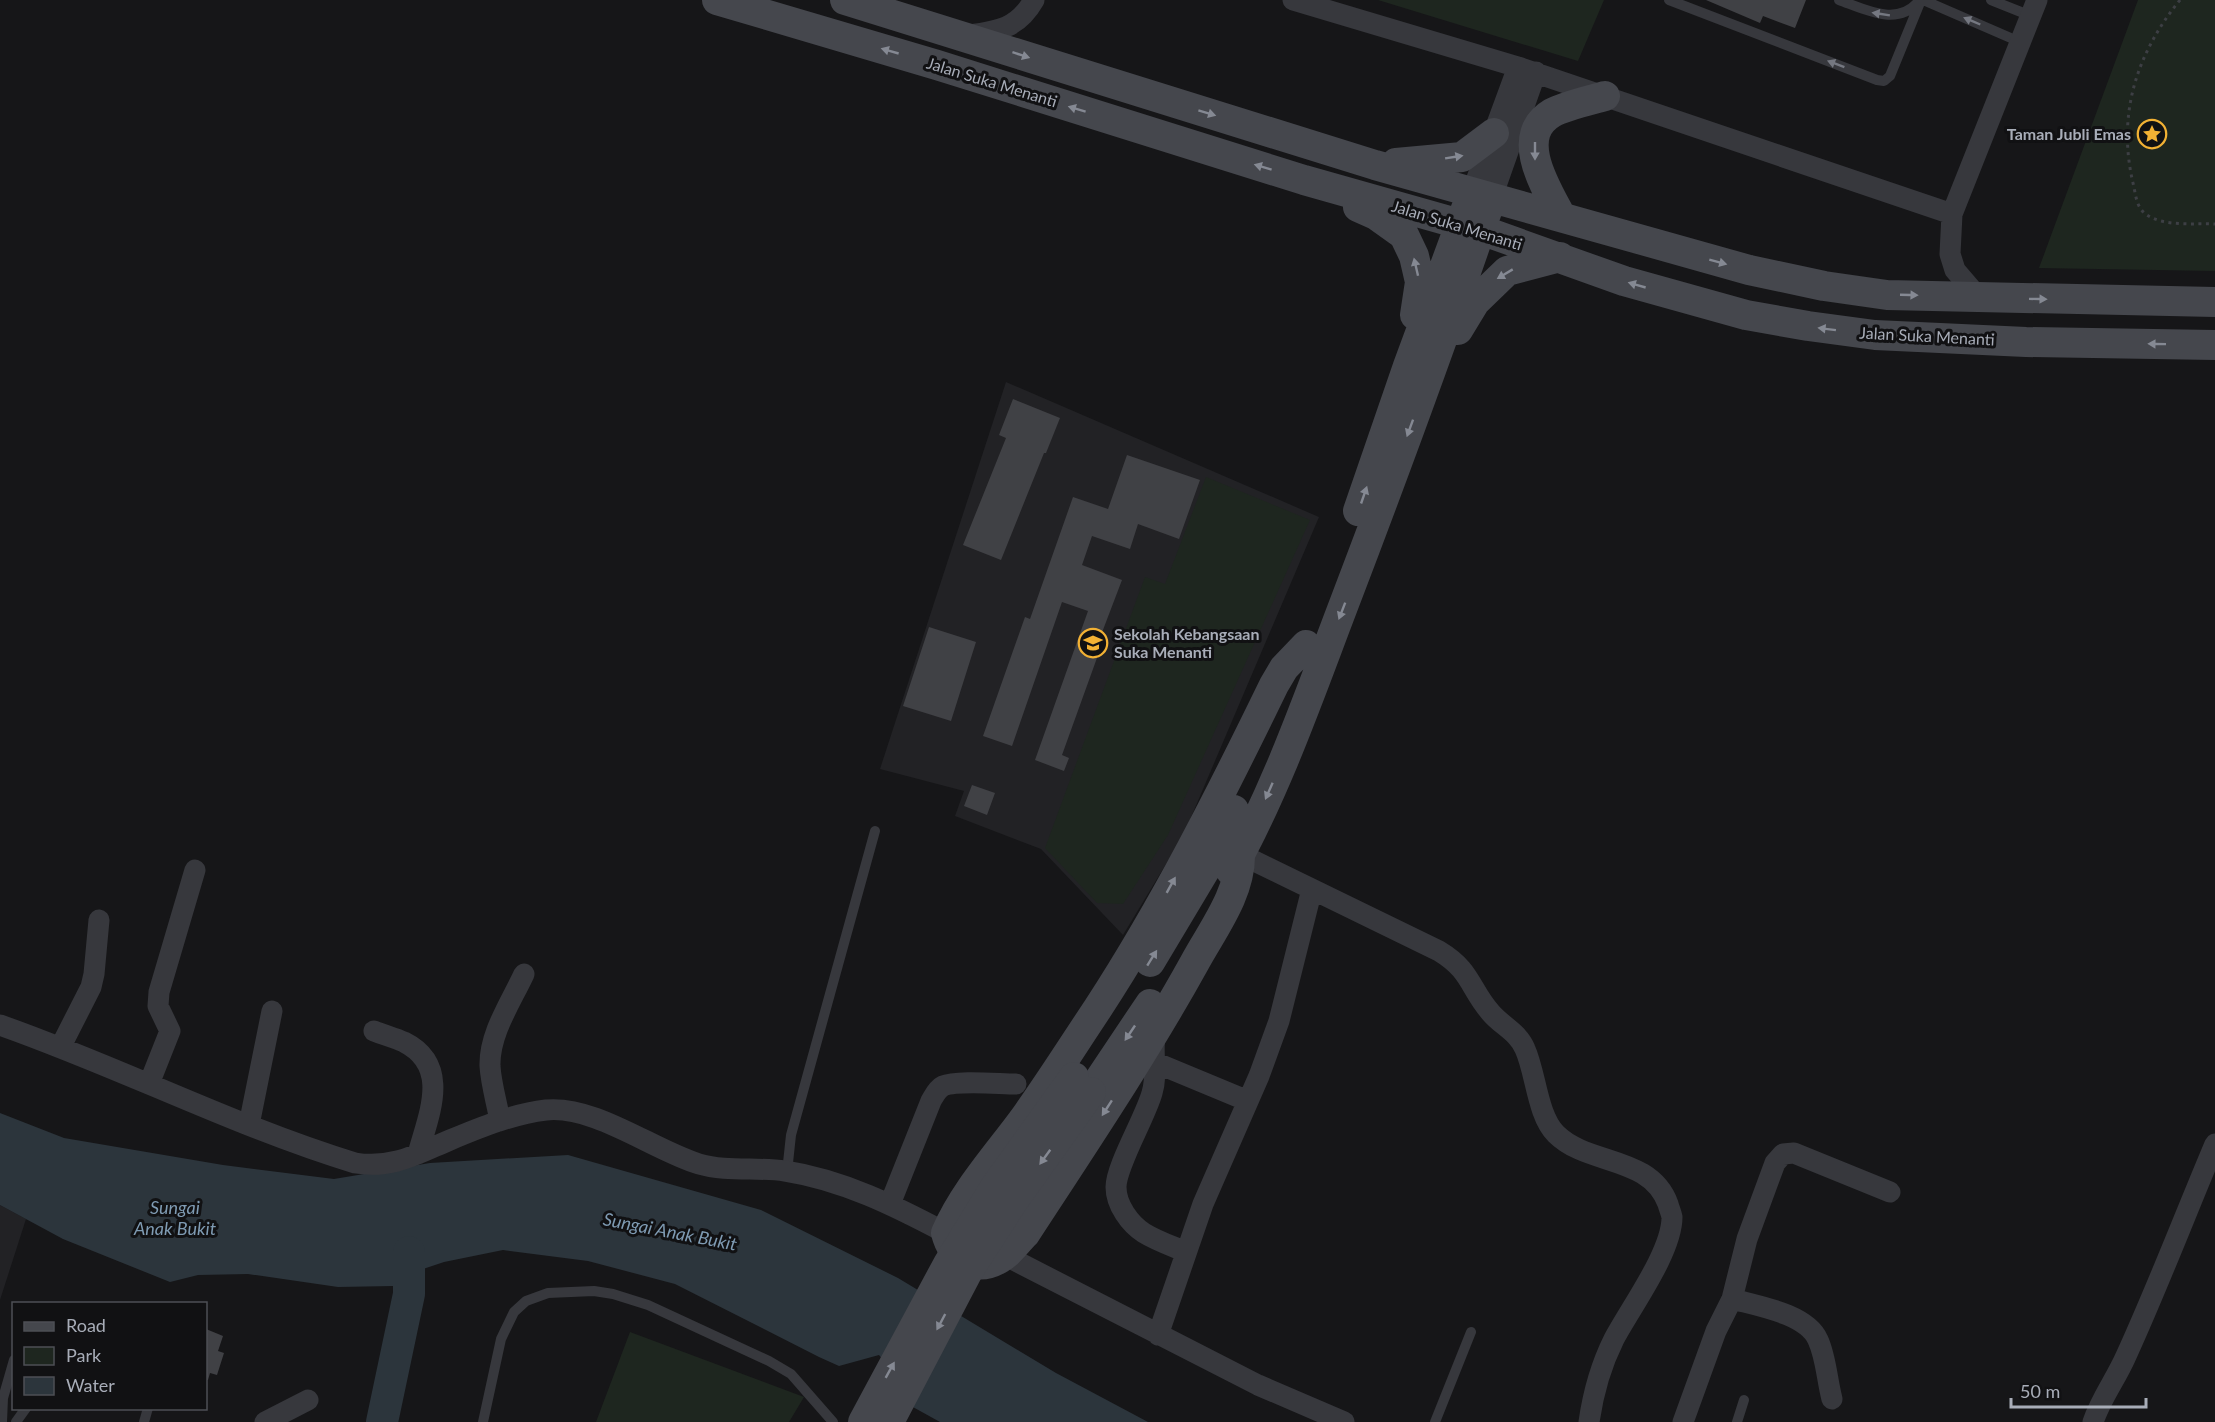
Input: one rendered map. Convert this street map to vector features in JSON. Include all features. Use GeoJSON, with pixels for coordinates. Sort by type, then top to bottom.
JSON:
{"type":"FeatureCollection","features":[{"type":"Feature","properties":{"kind":"street","name":"Jalan Suka Menanti"},"geometry":{"type":"LineString","coordinates":[[717,0],[937,65],[1304,180],[1471,227],[1624,281],[1746,315],[1808,327],[1875,334],[2015,342],[2215,345]]}},
{"type":"Feature","properties":{"kind":"street","name":"Jalan Suka Menanti"},"geometry":{"type":"LineString","coordinates":[[845,0],[1375,165],[1749,270],[1824,286],[1887,295],[2215,302]]}},
{"type":"Feature","properties":{"kind":"street"},"geometry":{"type":"LineString","coordinates":[[962,36],[998,31],[1014,23],[1028,12],[1034,0]]}},
{"type":"Feature","properties":{"kind":"street"},"geometry":{"type":"LineString","coordinates":[[1293,0],[1527,69],[1952,214]]}},
{"type":"Feature","properties":{"kind":"street"},"geometry":{"type":"LineString","coordinates":[[1979,298],[1955,270],[1950,254],[1952,214],[2034,8]]}},
{"type":"Feature","properties":{"kind":"street"},"geometry":{"type":"LineString","coordinates":[[863,1422],[954,1255],[995,1187],[1082,1085],[1184,953],[1240,854],[1306,703],[1419,370],[1527,69]]}},
{"type":"Feature","properties":{"kind":"street"},"geometry":{"type":"LineString","coordinates":[[1375,165],[1461,158],[1505,131],[1530,120],[1605,96]]}},
{"type":"Feature","properties":{"kind":"street"},"geometry":{"type":"LineString","coordinates":[[1553,112],[1542,121],[1535,137],[1534,155],[1540,178],[1561,216]]}},
{"type":"Feature","properties":{"kind":"street"},"geometry":{"type":"LineString","coordinates":[[1304,180],[1376,215],[1404,235],[1414,256],[1420,282],[1419,370]]}},
{"type":"Feature","properties":{"kind":"street"},"geometry":{"type":"LineString","coordinates":[[889,1422],[967,1273],[1014,1200],[1082,1085],[1124,1004],[1208,865],[1240,798],[1306,645],[1419,370],[1475,302],[1507,271],[1560,257]]}},
{"type":"Feature","properties":{"kind":"street"},"geometry":{"type":"LineString","coordinates":[[946,1233],[954,1214],[1026,1115],[1153,919],[1213,812],[1274,685],[1284,668],[1306,645]]}},
{"type":"Feature","properties":{"kind":"street"},"geometry":{"type":"LineString","coordinates":[[1240,854],[1439,951],[1458,964],[1490,1012],[1511,1029],[1525,1048],[1546,1120],[1555,1133],[1571,1146],[1646,1174],[1663,1191],[1672,1215],[1669,1239],[1613,1341],[1594,1395],[1589,1422]]}},
{"type":"Feature","properties":{"kind":"street"},"geometry":{"type":"LineString","coordinates":[[0,1025],[62,1046],[249,1125],[364,1165],[394,1163],[500,1121],[528,1113],[549,1110],[572,1113],[603,1121],[684,1159],[710,1167],[787,1172],[829,1181],[890,1204],[946,1233],[953,1251],[968,1262],[987,1264],[1004,1255],[1025,1234],[1154,1048],[1230,900],[1241,869],[1240,854]]}},
{"type":"Feature","properties":{"kind":"street"},"geometry":{"type":"LineString","coordinates":[[149,1084],[170,1031],[158,1006],[159,992],[195,870]]}},
{"type":"Feature","properties":{"kind":"street"},"geometry":{"type":"LineString","coordinates":[[1158,1335],[1203,1204],[1248,1101],[1287,998],[1312,890]]}},
{"type":"Feature","properties":{"kind":"street"},"geometry":{"type":"LineString","coordinates":[[62,1046],[91,987],[99,920]]}},
{"type":"Feature","properties":{"kind":"street"},"geometry":{"type":"LineString","coordinates":[[500,1121],[490,1057],[496,1033],[524,974]]}},
{"type":"Feature","properties":{"kind":"street"},"geometry":{"type":"LineString","coordinates":[[249,1125],[272,1011]]}},
{"type":"Feature","properties":{"kind":"street"},"geometry":{"type":"LineString","coordinates":[[374,1031],[404,1042],[418,1051],[432,1074],[433,1097],[418,1154]]}},
{"type":"Feature","properties":{"kind":"street"},"geometry":{"type":"LineString","coordinates":[[1154,1048],[1248,1101]]}},
{"type":"Feature","properties":{"kind":"street"},"geometry":{"type":"LineString","coordinates":[[1154,1048],[1155,1077],[1152,1093],[1139,1129],[1118,1173],[1116,1187],[1125,1213],[1134,1225],[1145,1234],[1186,1252]]}},
{"type":"Feature","properties":{"kind":"street"},"geometry":{"type":"LineString","coordinates":[[890,1204],[937,1091],[943,1086],[953,1084],[1016,1084]]}},
{"type":"Feature","properties":{"kind":"street"},"geometry":{"type":"LineString","coordinates":[[2093,1422],[2102,1398],[2125,1358],[2215,1144]]}},
{"type":"Feature","properties":{"kind":"street"},"geometry":{"type":"LineString","coordinates":[[1683,1422],[1716,1331],[1732,1299],[1747,1239],[1775,1163],[1783,1154],[1794,1152],[1890,1192]]}},
{"type":"Feature","properties":{"kind":"street"},"geometry":{"type":"LineString","coordinates":[[1004,1255],[1258,1385],[1344,1422]]}},
{"type":"Feature","properties":{"kind":"street"},"geometry":{"type":"LineString","coordinates":[[1732,1299],[1790,1317],[1803,1322],[1813,1330],[1819,1341],[1832,1399]]}},
{"type":"Feature","properties":{"kind":"street"},"geometry":{"type":"LineString","coordinates":[[266,1422],[308,1400]]}},
{"type":"Feature","properties":{"kind":"lane"},"geometry":{"type":"LineString","coordinates":[[1669,0],[1884,81],[1890,76],[1921,0]]}},
{"type":"Feature","properties":{"kind":"lane"},"geometry":{"type":"LineString","coordinates":[[1839,0],[1871,12],[1897,15],[1906,13],[1921,0]]}},
{"type":"Feature","properties":{"kind":"lane"},"geometry":{"type":"LineString","coordinates":[[1921,0],[2020,42]]}},
{"type":"Feature","properties":{"kind":"lane"},"geometry":{"type":"LineString","coordinates":[[1991,0],[2034,8]]}},
{"type":"Feature","properties":{"kind":"lane"},"geometry":{"type":"LineString","coordinates":[[787,1172],[791,1135],[875,831]]}},
{"type":"Feature","properties":{"kind":"lane"},"geometry":{"type":"LineString","coordinates":[[483,1422],[501,1339],[514,1311],[526,1301],[548,1293],[594,1291],[614,1294],[648,1305],[769,1361],[791,1374],[833,1422]]}},
{"type":"Feature","properties":{"kind":"lane"},"geometry":{"type":"LineString","coordinates":[[1436,1422],[1471,1332]]}},
{"type":"Feature","properties":{"kind":"lane"},"geometry":{"type":"LineString","coordinates":[[2,1422],[3,1398],[12,1367]]}},
{"type":"Feature","properties":{"kind":"lane"},"geometry":{"type":"LineString","coordinates":[[1737,1422],[1744,1400]]}},
{"type":"Feature","properties":{"kind":"lane"},"geometry":{"type":"LineString","coordinates":[[16,1422],[25,1410]]}},
{"type":"Feature","properties":{"kind":"path"},"geometry":{"type":"LineString","coordinates":[[2180,0],[2154,37],[2130,100],[2126,128],[2128,160],[2139,207],[2146,215],[2176,223],[2215,224]]}},
{"type":"Feature","properties":{"kind":"shaded area","name":"Sekolah Kebangsaan Suka Menanti"},"geometry":{"type":"Polygon","coordinates":[[[1006,382],[1319,517],[1183,836],[1123,935],[1041,849],[955,816],[964,791],[880,769],[1006,382]]]}},
{"type":"Feature","properties":{"kind":"shaded area"},"geometry":{"type":"Polygon","coordinates":[[[0,1205],[26,1219],[0,1300],[0,1205]]]}},
{"type":"Feature","properties":{"kind":"green space"},"geometry":{"type":"Polygon","coordinates":[[[1378,0],[1604,0],[1578,61],[1378,0]]]}},
{"type":"Feature","properties":{"kind":"green space","name":"Taman Jubli Emas"},"geometry":{"type":"Polygon","coordinates":[[[2138,0],[2215,0],[2215,271],[2039,268],[2138,0]]]}},
{"type":"Feature","properties":{"kind":"green space"},"geometry":{"type":"Polygon","coordinates":[[[1206,477],[1310,520],[1168,835],[1123,904],[1097,903],[1045,848],[1145,577],[1165,584],[1206,477]]]}},
{"type":"Feature","properties":{"kind":"green space"},"geometry":{"type":"Polygon","coordinates":[[[630,1332],[804,1397],[789,1422],[596,1422],[630,1332]]]}},
{"type":"Feature","properties":{"kind":"water","name":"Sungai Anak Bukit"},"geometry":{"type":"Polygon","coordinates":[[[0,1113],[64,1138],[223,1165],[334,1179],[430,1163],[568,1155],[761,1210],[898,1278],[1056,1373],[1148,1422],[940,1422],[893,1396],[896,1376],[879,1355],[839,1366],[675,1284],[588,1261],[503,1250],[444,1262],[423,1269],[409,1294],[393,1286],[338,1287],[248,1274],[198,1275],[170,1282],[63,1239],[0,1205],[0,1113]]]}},
{"type":"Feature","properties":{"kind":"building"},"geometry":{"type":"Polygon","coordinates":[[[1706,0],[1806,0],[1795,28],[1763,16],[1760,23],[1706,0]]]}},
{"type":"Feature","properties":{"kind":"building"},"geometry":{"type":"Polygon","coordinates":[[[1013,399],[1060,418],[1001,560],[963,545],[1006,438],[999,435],[1013,399]]]}},
{"type":"Feature","properties":{"kind":"building"},"geometry":{"type":"Polygon","coordinates":[[[1127,455],[1200,480],[1179,539],[1138,524],[1130,549],[1092,536],[1082,565],[1122,580],[1098,643],[1102,644],[1062,755],[1069,758],[1064,771],[1035,760],[1088,611],[1062,602],[1012,746],[983,736],[1025,617],[1030,619],[1073,497],[1108,509],[1127,455]]]}},
{"type":"Feature","properties":{"kind":"building"},"geometry":{"type":"Polygon","coordinates":[[[929,627],[976,642],[951,721],[903,706],[929,627]]]}},
{"type":"Feature","properties":{"kind":"building"},"geometry":{"type":"Polygon","coordinates":[[[972,785],[995,793],[987,815],[964,806],[972,785]]]}},
{"type":"Feature","properties":{"kind":"building"},"geometry":{"type":"Polygon","coordinates":[[[207,1329],[223,1336],[218,1351],[224,1353],[217,1375],[210,1373],[208,1380],[207,1329]]]}},
{"type":"Feature","properties":{"kind":"waterway"},"geometry":{"type":"LineString","coordinates":[[382,1422],[409,1294],[409,1252]]}},
{"type":"Feature","properties":{"kind":"place","name":"Taman Jubli Emas"},"geometry":{"type":"Point","coordinates":[2152,134]}},
{"type":"Feature","properties":{"kind":"place","name":"Sekolah Kebangsaan Suka Menanti"},"geometry":{"type":"Point","coordinates":[1093,643]}}]}
